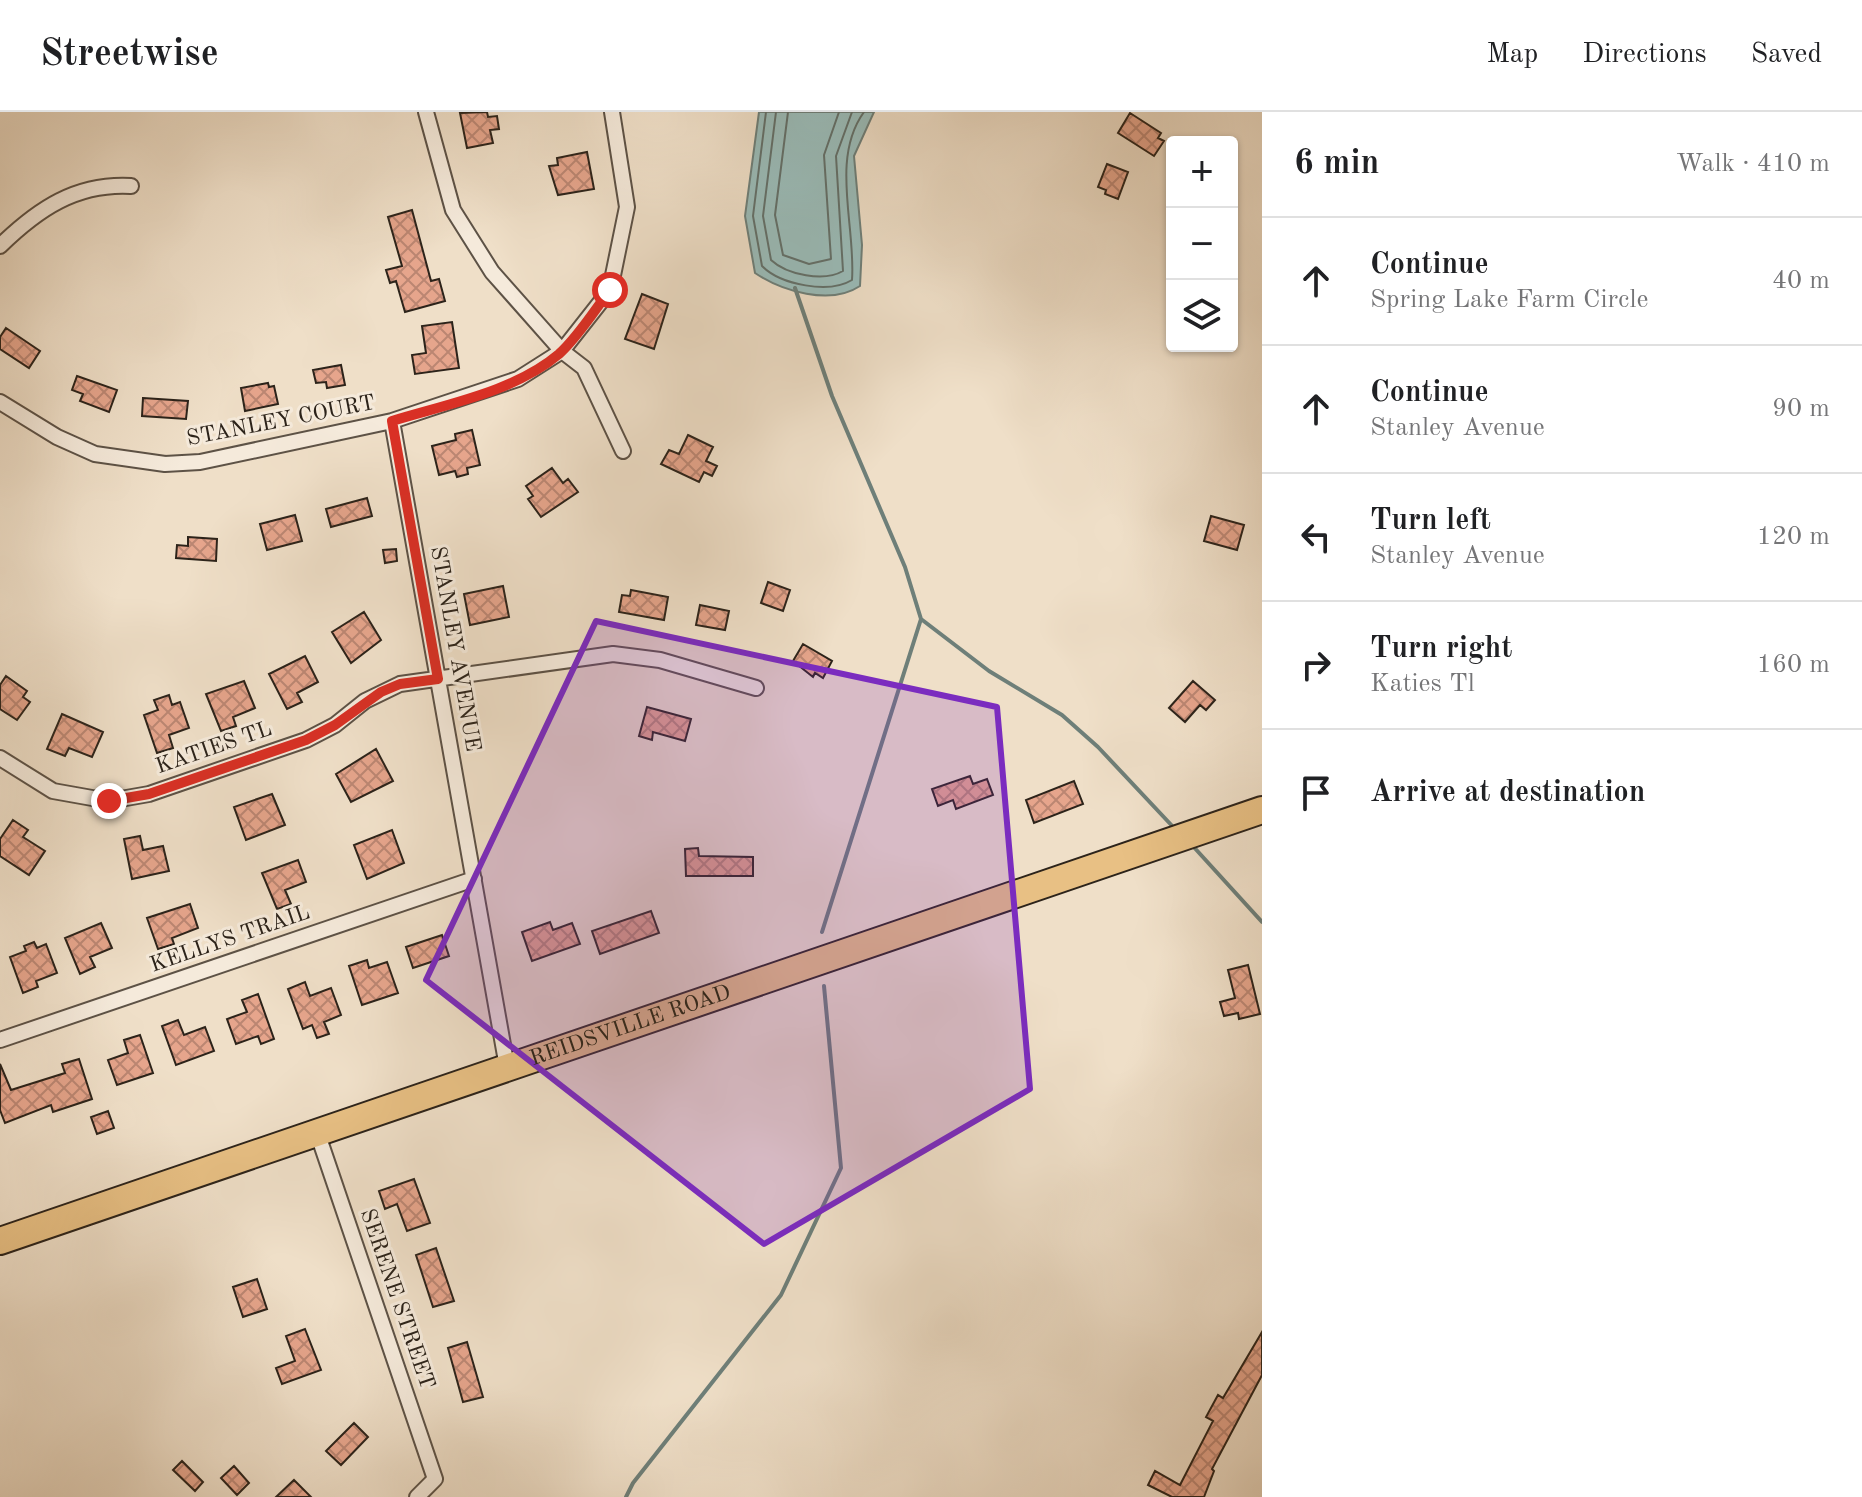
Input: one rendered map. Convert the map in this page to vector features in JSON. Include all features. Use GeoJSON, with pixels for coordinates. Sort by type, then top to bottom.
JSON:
{"type":"FeatureCollection","features":[{"type":"Feature","properties":{"kind":"highway","name":"REIDSVILLE ROAD"},"geometry":{"type":"LineString","coordinates":[[0,1241],[1262,810]]}},
{"type":"Feature","properties":{"kind":"street"},"geometry":{"type":"LineString","coordinates":[[426,112],[453,210],[492,272],[562,351],[584,368],[623,451]]}},
{"type":"Feature","properties":{"kind":"street"},"geometry":{"type":"LineString","coordinates":[[392,421],[518,379],[562,351],[610,290],[627,207],[612,112]]}},
{"type":"Feature","properties":{"kind":"street"},"geometry":{"type":"LineString","coordinates":[[0,246],[30,217],[61,198],[103,185],[131,186]]}},
{"type":"Feature","properties":{"kind":"street","name":"STANLEY COURT"},"geometry":{"type":"LineString","coordinates":[[0,402],[57,437],[95,454],[165,464],[200,462],[392,421]]}},
{"type":"Feature","properties":{"kind":"street","name":"STANLEY AVENUE"},"geometry":{"type":"LineString","coordinates":[[392,421],[507,1067]]}},
{"type":"Feature","properties":{"kind":"street","name":"KATIES TL"},"geometry":{"type":"LineString","coordinates":[[0,758],[35,783],[71,797],[129,799],[306,740],[335,725],[381,692],[400,684],[577,656],[613,654],[691,667],[756,688]]}},
{"type":"Feature","properties":{"kind":"street","name":"KELLYS TRAIL"},"geometry":{"type":"LineString","coordinates":[[0,1040],[474,879]]}},
{"type":"Feature","properties":{"kind":"street","name":"SERENE STREET"},"geometry":{"type":"LineString","coordinates":[[317,1132],[435,1479],[417,1497]]}},
{"type":"Feature","properties":{"kind":"highlighted area"},"geometry":{"type":"Polygon","coordinates":[[[596,621],[997,707],[1030,1089],[764,1244],[426,980],[596,621]]]}},
{"type":"Feature","properties":{"kind":"water"},"geometry":{"type":"Polygon","coordinates":[[[759,112],[874,112],[854,156],[862,245],[860,286],[835,295],[806,294],[755,273],[745,216],[759,112]]]}},
{"type":"Feature","properties":{"kind":"building"},"geometry":{"type":"Polygon","coordinates":[[[487,112],[488,117],[497,116],[499,129],[490,130],[493,143],[467,148],[460,113],[487,112]]]}},
{"type":"Feature","properties":{"kind":"building"},"geometry":{"type":"Polygon","coordinates":[[[1130,113],[1161,133],[1158,138],[1164,141],[1154,156],[1118,133],[1130,113]]]}},
{"type":"Feature","properties":{"kind":"building"},"geometry":{"type":"Polygon","coordinates":[[[587,152],[594,189],[558,195],[549,166],[558,165],[557,158],[587,152]]]}},
{"type":"Feature","properties":{"kind":"building"},"geometry":{"type":"Polygon","coordinates":[[[1107,164],[1128,172],[1118,199],[1105,194],[1106,190],[1098,187],[1107,164]]]}},
{"type":"Feature","properties":{"kind":"building"},"geometry":{"type":"Polygon","coordinates":[[[412,210],[431,281],[439,279],[445,301],[405,312],[396,281],[390,283],[386,270],[402,266],[388,217],[412,210]]]}},
{"type":"Feature","properties":{"kind":"building"},"geometry":{"type":"Polygon","coordinates":[[[642,294],[668,304],[654,349],[625,339],[642,294]]]}},
{"type":"Feature","properties":{"kind":"building"},"geometry":{"type":"Polygon","coordinates":[[[452,322],[459,368],[415,374],[412,355],[426,353],[422,326],[452,322]]]}},
{"type":"Feature","properties":{"kind":"building"},"geometry":{"type":"Polygon","coordinates":[[[6,328],[40,351],[29,368],[0,349],[0,337],[6,328]]]}},
{"type":"Feature","properties":{"kind":"building"},"geometry":{"type":"Polygon","coordinates":[[[341,365],[345,385],[327,388],[326,382],[316,383],[313,370],[341,365]]]}},
{"type":"Feature","properties":{"kind":"building"},"geometry":{"type":"Polygon","coordinates":[[[77,376],[117,390],[109,412],[80,401],[83,394],[72,390],[77,376]]]}},
{"type":"Feature","properties":{"kind":"building"},"geometry":{"type":"Polygon","coordinates":[[[268,383],[269,387],[274,386],[278,404],[245,411],[241,388],[268,383]]]}},
{"type":"Feature","properties":{"kind":"building"},"geometry":{"type":"Polygon","coordinates":[[[143,398],[188,401],[186,419],[142,416],[143,398]]]}},
{"type":"Feature","properties":{"kind":"building"},"geometry":{"type":"Polygon","coordinates":[[[472,430],[480,465],[467,468],[468,474],[457,477],[455,471],[439,475],[432,446],[456,440],[455,434],[472,430]]]}},
{"type":"Feature","properties":{"kind":"building"},"geometry":{"type":"Polygon","coordinates":[[[688,435],[713,447],[706,461],[717,466],[712,476],[704,472],[699,482],[661,464],[669,450],[679,454],[688,435]]]}},
{"type":"Feature","properties":{"kind":"building"},"geometry":{"type":"Polygon","coordinates":[[[552,468],[563,483],[568,479],[578,492],[541,517],[528,499],[533,496],[526,486],[552,468]]]}},
{"type":"Feature","properties":{"kind":"building"},"geometry":{"type":"Polygon","coordinates":[[[367,498],[372,516],[331,527],[326,509],[367,498]]]}},
{"type":"Feature","properties":{"kind":"building"},"geometry":{"type":"Polygon","coordinates":[[[295,515],[302,541],[267,550],[260,524],[295,515]]]}},
{"type":"Feature","properties":{"kind":"building"},"geometry":{"type":"Polygon","coordinates":[[[1211,516],[1244,525],[1237,550],[1204,541],[1211,516]]]}},
{"type":"Feature","properties":{"kind":"building"},"geometry":{"type":"Polygon","coordinates":[[[188,537],[217,539],[216,561],[176,558],[177,545],[188,546],[188,537]]]}},
{"type":"Feature","properties":{"kind":"building"},"geometry":{"type":"Polygon","coordinates":[[[396,549],[397,561],[385,563],[383,550],[396,549]]]}},
{"type":"Feature","properties":{"kind":"building"},"geometry":{"type":"Polygon","coordinates":[[[768,582],[790,590],[783,611],[761,603],[768,582]]]}},
{"type":"Feature","properties":{"kind":"building"},"geometry":{"type":"Polygon","coordinates":[[[503,586],[509,617],[470,625],[464,594],[503,586]]]}},
{"type":"Feature","properties":{"kind":"building"},"geometry":{"type":"Polygon","coordinates":[[[631,590],[668,597],[664,620],[619,612],[622,595],[630,596],[631,590]]]}},
{"type":"Feature","properties":{"kind":"building"},"geometry":{"type":"Polygon","coordinates":[[[700,605],[729,611],[725,630],[696,625],[700,605]]]}},
{"type":"Feature","properties":{"kind":"building"},"geometry":{"type":"Polygon","coordinates":[[[364,612],[381,640],[351,663],[332,632],[364,612]]]}},
{"type":"Feature","properties":{"kind":"building"},"geometry":{"type":"Polygon","coordinates":[[[803,644],[832,661],[823,678],[815,673],[813,677],[793,661],[803,644]]]}},
{"type":"Feature","properties":{"kind":"building"},"geometry":{"type":"Polygon","coordinates":[[[305,656],[318,682],[297,693],[302,702],[287,709],[269,674],[305,656]]]}},
{"type":"Feature","properties":{"kind":"building"},"geometry":{"type":"Polygon","coordinates":[[[6,676],[27,691],[23,697],[30,702],[17,720],[0,709],[0,685],[6,676]]]}},
{"type":"Feature","properties":{"kind":"building"},"geometry":{"type":"Polygon","coordinates":[[[244,681],[255,708],[233,717],[236,726],[221,731],[206,694],[244,681]]]}},
{"type":"Feature","properties":{"kind":"building"},"geometry":{"type":"Polygon","coordinates":[[[1193,681],[1215,700],[1206,710],[1200,705],[1185,722],[1169,708],[1193,681]]]}},
{"type":"Feature","properties":{"kind":"building"},"geometry":{"type":"Polygon","coordinates":[[[169,695],[172,705],[180,702],[189,728],[169,735],[173,748],[157,753],[144,715],[158,710],[154,700],[169,695]]]}},
{"type":"Feature","properties":{"kind":"building"},"geometry":{"type":"Polygon","coordinates":[[[647,707],[691,719],[685,741],[653,732],[652,740],[639,736],[647,707]]]}},
{"type":"Feature","properties":{"kind":"building"},"geometry":{"type":"Polygon","coordinates":[[[62,714],[103,732],[92,757],[69,748],[65,756],[47,749],[62,714]]]}},
{"type":"Feature","properties":{"kind":"building"},"geometry":{"type":"Polygon","coordinates":[[[376,749],[393,781],[351,802],[336,774],[376,749]]]}},
{"type":"Feature","properties":{"kind":"building"},"geometry":{"type":"Polygon","coordinates":[[[970,776],[973,784],[987,779],[993,795],[956,809],[953,800],[938,806],[932,789],[970,776]]]}},
{"type":"Feature","properties":{"kind":"building"},"geometry":{"type":"Polygon","coordinates":[[[1074,781],[1083,804],[1034,823],[1026,800],[1074,781]]]}},
{"type":"Feature","properties":{"kind":"building"},"geometry":{"type":"Polygon","coordinates":[[[272,794],[285,825],[246,840],[234,807],[272,794]]]}},
{"type":"Feature","properties":{"kind":"building"},"geometry":{"type":"Polygon","coordinates":[[[13,820],[28,830],[23,837],[45,851],[29,875],[0,856],[0,839],[13,820]]]}},
{"type":"Feature","properties":{"kind":"building"},"geometry":{"type":"Polygon","coordinates":[[[392,830],[404,863],[367,879],[354,845],[392,830]]]}},
{"type":"Feature","properties":{"kind":"building"},"geometry":{"type":"Polygon","coordinates":[[[140,836],[143,850],[163,846],[169,871],[132,879],[124,839],[140,836]]]}},
{"type":"Feature","properties":{"kind":"building"},"geometry":{"type":"Polygon","coordinates":[[[698,848],[699,856],[753,857],[753,876],[686,876],[685,849],[698,848]]]}},
{"type":"Feature","properties":{"kind":"building"},"geometry":{"type":"Polygon","coordinates":[[[298,860],[306,882],[285,890],[291,904],[277,909],[262,873],[298,860]]]}},
{"type":"Feature","properties":{"kind":"building"},"geometry":{"type":"Polygon","coordinates":[[[190,904],[198,928],[172,938],[174,944],[158,949],[147,918],[190,904]]]}},
{"type":"Feature","properties":{"kind":"building"},"geometry":{"type":"Polygon","coordinates":[[[651,911],[659,933],[600,954],[592,931],[651,911]]]}},
{"type":"Feature","properties":{"kind":"building"},"geometry":{"type":"Polygon","coordinates":[[[550,922],[553,930],[572,923],[580,944],[532,961],[522,932],[550,922]]]}},
{"type":"Feature","properties":{"kind":"building"},"geometry":{"type":"Polygon","coordinates":[[[101,923],[112,948],[90,957],[95,967],[80,974],[65,938],[101,923]]]}},
{"type":"Feature","properties":{"kind":"building"},"geometry":{"type":"Polygon","coordinates":[[[442,935],[449,956],[413,968],[406,947],[442,935]]]}},
{"type":"Feature","properties":{"kind":"building"},"geometry":{"type":"Polygon","coordinates":[[[34,942],[37,948],[46,944],[57,973],[36,981],[38,987],[23,993],[10,957],[26,951],[24,946],[34,942]]]}},
{"type":"Feature","properties":{"kind":"building"},"geometry":{"type":"Polygon","coordinates":[[[367,960],[369,968],[387,962],[398,993],[362,1005],[349,966],[367,960]]]}},
{"type":"Feature","properties":{"kind":"building"},"geometry":{"type":"Polygon","coordinates":[[[1248,965],[1260,1014],[1239,1019],[1238,1013],[1224,1016],[1220,1002],[1235,998],[1228,970],[1248,965]]]}},
{"type":"Feature","properties":{"kind":"building"},"geometry":{"type":"Polygon","coordinates":[[[305,982],[310,996],[331,988],[341,1015],[324,1022],[329,1034],[317,1038],[312,1025],[303,1029],[288,989],[305,982]]]}},
{"type":"Feature","properties":{"kind":"building"},"geometry":{"type":"Polygon","coordinates":[[[258,994],[274,1039],[261,1044],[258,1036],[236,1044],[227,1019],[247,1012],[242,1000],[258,994]]]}},
{"type":"Feature","properties":{"kind":"building"},"geometry":{"type":"Polygon","coordinates":[[[178,1020],[184,1035],[205,1027],[214,1051],[176,1065],[162,1026],[178,1020]]]}},
{"type":"Feature","properties":{"kind":"building"},"geometry":{"type":"Polygon","coordinates":[[[140,1035],[153,1073],[117,1085],[108,1060],[128,1053],[124,1040],[140,1035]]]}},
{"type":"Feature","properties":{"kind":"building"},"geometry":{"type":"Polygon","coordinates":[[[79,1059],[92,1099],[53,1112],[51,1105],[5,1123],[0,1110],[0,1064],[11,1090],[65,1073],[62,1064],[79,1059]]]}},
{"type":"Feature","properties":{"kind":"building"},"geometry":{"type":"Polygon","coordinates":[[[108,1111],[114,1128],[97,1134],[91,1117],[108,1111]]]}},
{"type":"Feature","properties":{"kind":"building"},"geometry":{"type":"Polygon","coordinates":[[[414,1179],[430,1223],[407,1231],[397,1204],[385,1209],[379,1191],[414,1179]]]}},
{"type":"Feature","properties":{"kind":"building"},"geometry":{"type":"Polygon","coordinates":[[[436,1248],[454,1301],[433,1307],[416,1255],[436,1248]]]}},
{"type":"Feature","properties":{"kind":"building"},"geometry":{"type":"Polygon","coordinates":[[[257,1279],[267,1309],[243,1317],[233,1287],[257,1279]]]}},
{"type":"Feature","properties":{"kind":"building"},"geometry":{"type":"Polygon","coordinates":[[[305,1329],[321,1370],[282,1384],[276,1368],[295,1361],[286,1336],[305,1329]]]}},
{"type":"Feature","properties":{"kind":"building"},"geometry":{"type":"Polygon","coordinates":[[[1262,1332],[1262,1375],[1212,1469],[1214,1471],[1204,1497],[1172,1497],[1148,1485],[1155,1471],[1180,1485],[1213,1421],[1206,1417],[1218,1395],[1223,1398],[1262,1332]]]}},
{"type":"Feature","properties":{"kind":"building"},"geometry":{"type":"Polygon","coordinates":[[[467,1342],[483,1397],[463,1402],[448,1348],[467,1342]]]}},
{"type":"Feature","properties":{"kind":"building"},"geometry":{"type":"Polygon","coordinates":[[[354,1423],[368,1437],[341,1465],[326,1451],[354,1423]]]}},
{"type":"Feature","properties":{"kind":"building"},"geometry":{"type":"Polygon","coordinates":[[[182,1461],[203,1482],[195,1491],[173,1470],[182,1461]]]}},
{"type":"Feature","properties":{"kind":"building"},"geometry":{"type":"Polygon","coordinates":[[[234,1466],[249,1483],[237,1495],[221,1478],[234,1466]]]}},
{"type":"Feature","properties":{"kind":"building"},"geometry":{"type":"Polygon","coordinates":[[[294,1480],[311,1497],[276,1497],[294,1480]]]}},
{"type":"Feature","properties":{"kind":"waterway"},"geometry":{"type":"LineString","coordinates":[[795,288],[832,396],[905,567],[921,619],[822,932]]}},
{"type":"Feature","properties":{"kind":"waterway"},"geometry":{"type":"LineString","coordinates":[[921,619],[989,671],[1062,715],[1098,747],[1176,830]]}},
{"type":"Feature","properties":{"kind":"waterway"},"geometry":{"type":"LineString","coordinates":[[1191,844],[1262,922]]}},
{"type":"Feature","properties":{"kind":"waterway"},"geometry":{"type":"LineString","coordinates":[[626,1497],[633,1483],[781,1295],[841,1168],[824,986]]}},
{"type":"Feature","properties":{"kind":"route"},"geometry":{"type":"LineString","coordinates":[[109,801],[149,794],[306,740],[335,725],[381,692],[400,684],[438,679],[392,421],[518,379],[543,366],[562,351],[610,290]]}}]}
